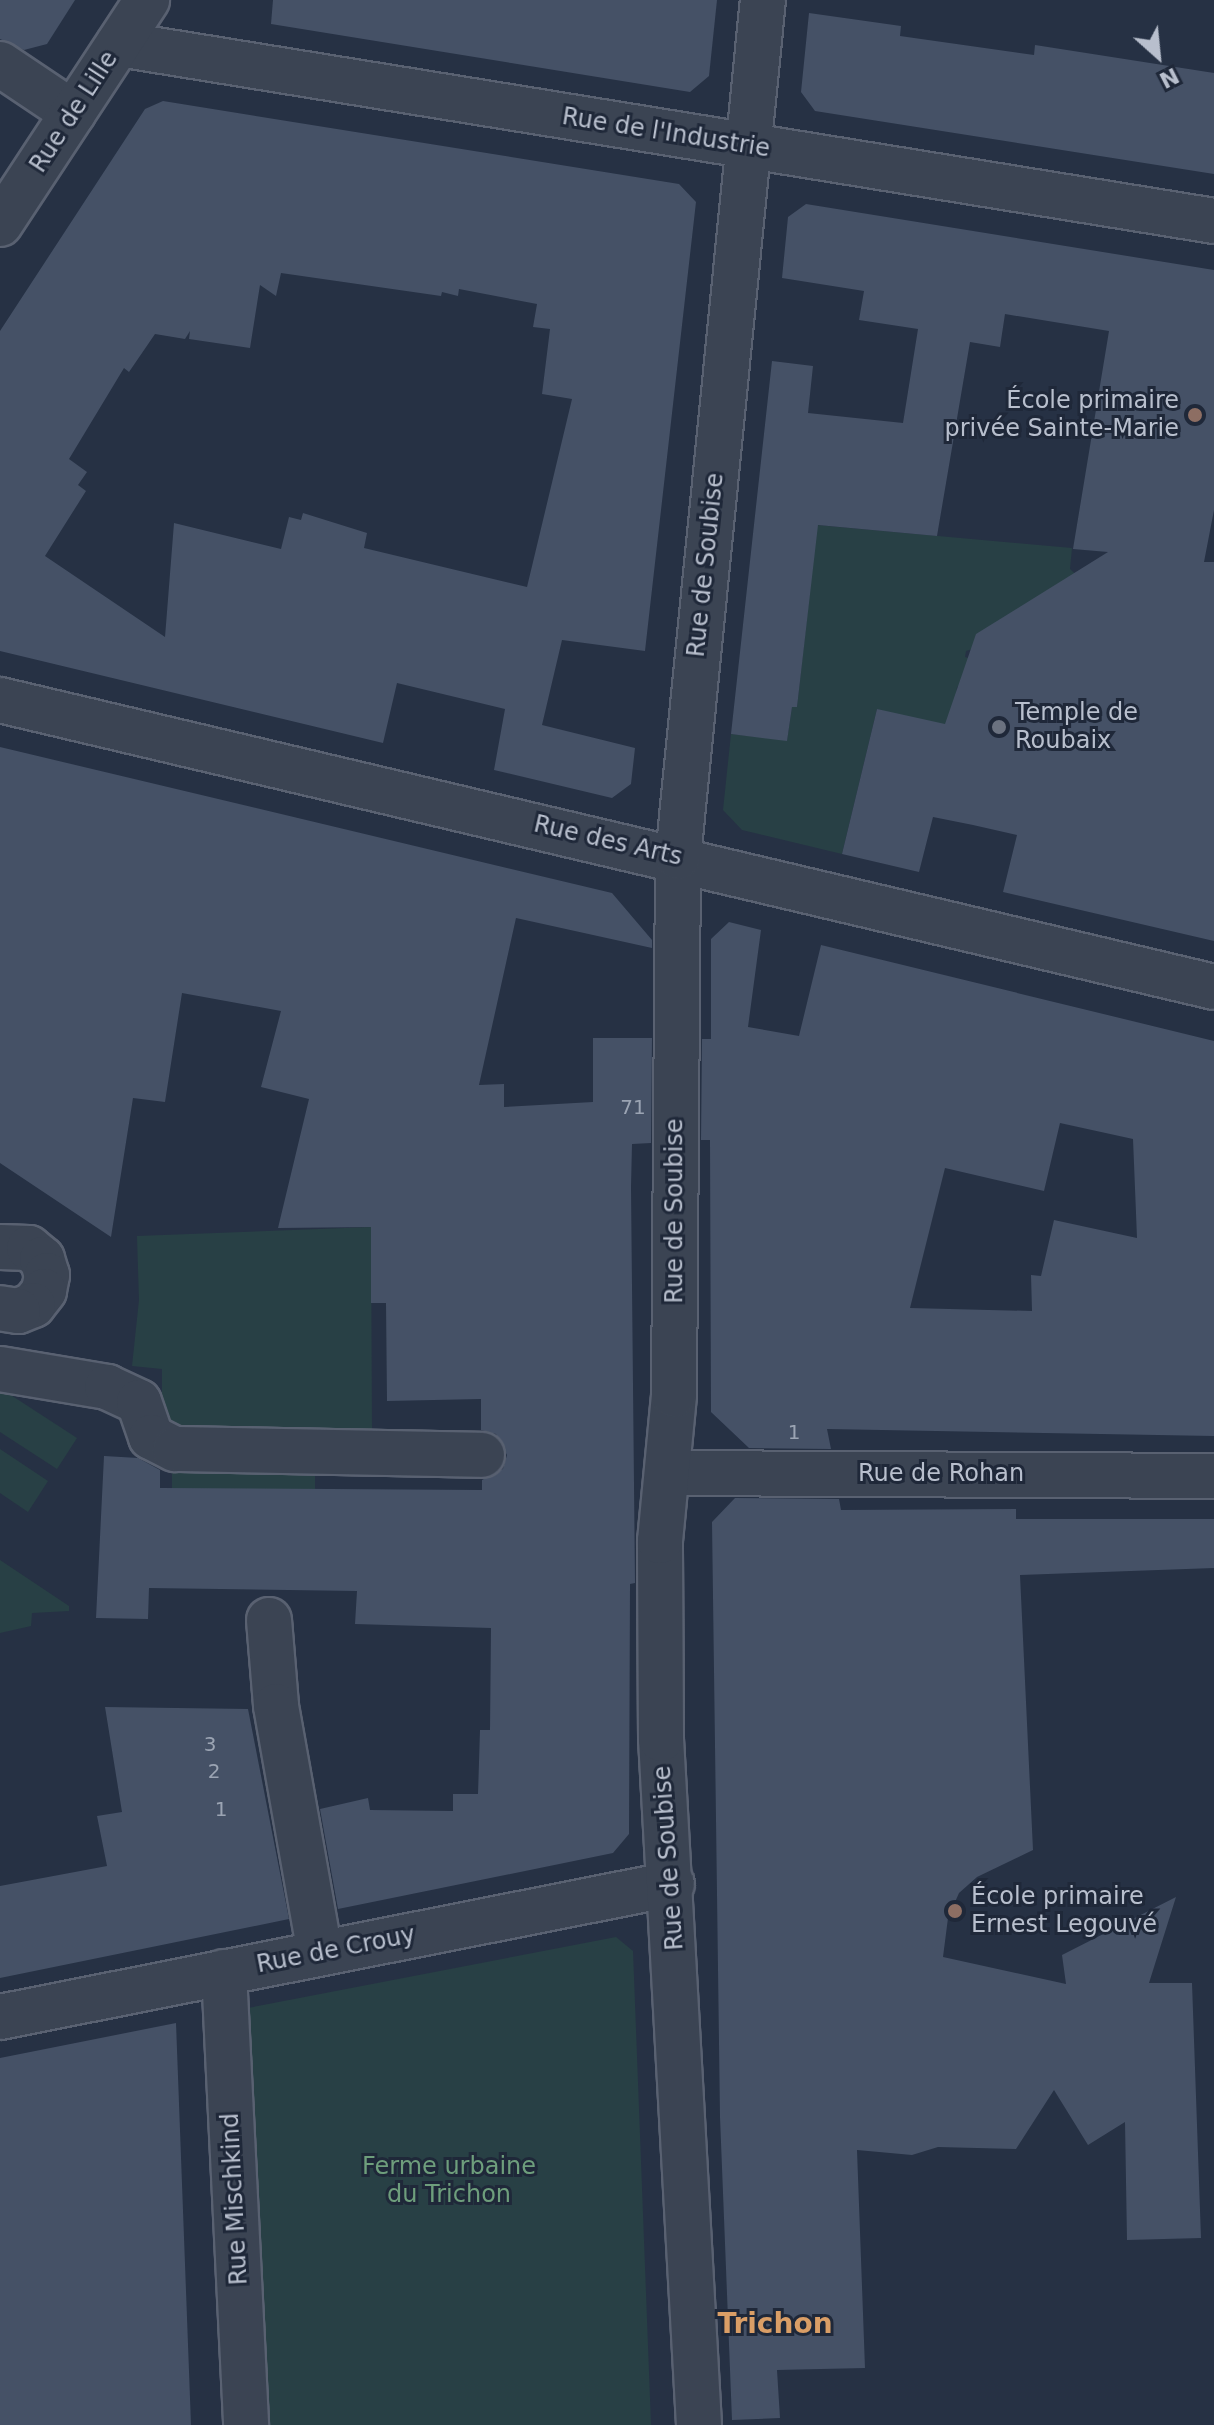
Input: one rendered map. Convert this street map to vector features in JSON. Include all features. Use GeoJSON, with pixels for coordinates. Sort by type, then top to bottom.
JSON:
{"type":"FeatureCollection","features":[{"type":"Feature","properties":{"kind":"street","name":"Rue de Lille"},"geometry":{"type":"LineString","coordinates":[[0,224],[147,0]]}},
{"type":"Feature","properties":{"kind":"street","name":"Rue de Soubise"},"geometry":{"type":"LineString","coordinates":[[699,2425],[661,1724],[660,1541],[674,1395],[678,857],[763,0]]}},
{"type":"Feature","properties":{"kind":"street","name":"Rue de l'Industrie"},"geometry":{"type":"LineString","coordinates":[[119,44],[1214,221]]}},
{"type":"Feature","properties":{"kind":"street"},"geometry":{"type":"LineString","coordinates":[[0,64],[73,113]]}},
{"type":"Feature","properties":{"kind":"street","name":"Rue des Arts"},"geometry":{"type":"LineString","coordinates":[[0,700],[678,857],[1214,987]]}},
{"type":"Feature","properties":{"kind":"street"},"geometry":{"type":"LineString","coordinates":[[0,1247],[29,1248],[42,1259],[47,1275],[44,1291],[33,1305],[18,1311],[0,1308]]}},
{"type":"Feature","properties":{"kind":"street"},"geometry":{"type":"LineString","coordinates":[[0,1369],[107,1387],[139,1402],[151,1437],[175,1449],[482,1455]]}},
{"type":"Feature","properties":{"kind":"street","name":"Rue de Rohan"},"geometry":{"type":"LineString","coordinates":[[668,1473],[1214,1476]]}},
{"type":"Feature","properties":{"kind":"street"},"geometry":{"type":"LineString","coordinates":[[269,1620],[276,1706],[320,1953]]}},
{"type":"Feature","properties":{"kind":"street","name":"Rue de Crouy"},"geometry":{"type":"LineString","coordinates":[[0,2017],[672,1884]]}},
{"type":"Feature","properties":{"kind":"street","name":"Rue Mischkind"},"geometry":{"type":"LineString","coordinates":[[224,1972],[246,2425]]}},
{"type":"Feature","properties":{"kind":"green space"},"geometry":{"type":"Polygon","coordinates":[[[817,525],[1072,548],[1070,569],[1109,606],[966,651],[965,657],[971,659],[965,684],[957,687],[950,746],[877,709],[842,854],[742,830],[723,810],[731,734],[787,740],[792,707],[797,707],[817,525]]]}},
{"type":"Feature","properties":{"kind":"green space"},"geometry":{"type":"Polygon","coordinates":[[[371,1227],[372,1430],[162,1431],[162,1369],[132,1366],[139,1300],[137,1236],[371,1227]]]}},
{"type":"Feature","properties":{"kind":"green space"},"geometry":{"type":"Polygon","coordinates":[[[0,1388],[77,1438],[57,1469],[0,1432],[0,1388]]]}},
{"type":"Feature","properties":{"kind":"green space"},"geometry":{"type":"Polygon","coordinates":[[[0,1449],[48,1481],[28,1512],[0,1493],[0,1449]]]}},
{"type":"Feature","properties":{"kind":"green space"},"geometry":{"type":"Polygon","coordinates":[[[172,1471],[315,1471],[315,1489],[172,1489],[172,1471]]]}},
{"type":"Feature","properties":{"kind":"green space"},"geometry":{"type":"Polygon","coordinates":[[[0,1560],[69,1606],[69,1611],[32,1613],[31,1626],[0,1633],[0,1560]]]}},
{"type":"Feature","properties":{"kind":"green space","name":"Ferme urbaine du Trichon"},"geometry":{"type":"Polygon","coordinates":[[[616,1937],[633,1951],[651,2425],[270,2425],[248,2008],[616,1937]]]}},
{"type":"Feature","properties":{"kind":"building"},"geometry":{"type":"Polygon","coordinates":[[[0,0],[75,0],[47,44],[24,50],[0,39],[0,0]]]}},
{"type":"Feature","properties":{"kind":"building"},"geometry":{"type":"Polygon","coordinates":[[[273,0],[717,0],[709,76],[690,92],[271,24],[273,0]]]}},
{"type":"Feature","properties":{"kind":"building"},"geometry":{"type":"Polygon","coordinates":[[[809,13],[901,26],[900,36],[1034,55],[1035,45],[1214,73],[1214,174],[815,111],[801,92],[809,13]]]}},
{"type":"Feature","properties":{"kind":"building"},"geometry":{"type":"Polygon","coordinates":[[[163,101],[679,184],[696,202],[645,651],[562,640],[542,725],[635,748],[631,784],[612,798],[494,770],[505,709],[397,683],[383,743],[0,651],[0,331],[145,109],[163,101]],[[281,273],[276,296],[260,285],[250,348],[189,339],[190,331],[185,339],[155,334],[129,372],[124,368],[69,459],[87,472],[78,485],[86,491],[45,556],[165,637],[174,523],[281,549],[289,517],[301,520],[303,513],[367,533],[364,548],[527,587],[572,399],[542,394],[550,329],[533,327],[537,304],[459,289],[458,296],[442,292],[441,296],[281,273]]]}},
{"type":"Feature","properties":{"kind":"building"},"geometry":{"type":"Polygon","coordinates":[[[806,204],[1214,270],[1214,510],[1204,562],[1214,562],[1214,941],[1003,892],[1017,835],[933,817],[919,872],[842,854],[877,709],[945,724],[976,634],[1108,552],[1073,549],[1109,331],[1005,314],[1000,347],[970,342],[937,536],[818,525],[797,707],[792,707],[787,741],[731,734],[772,361],[813,366],[808,413],[903,423],[918,329],[859,320],[864,291],[782,278],[788,217],[806,204]]]}},
{"type":"Feature","properties":{"kind":"building"},"geometry":{"type":"Polygon","coordinates":[[[0,747],[612,893],[652,940],[652,948],[516,918],[479,1085],[504,1084],[504,1107],[593,1102],[593,1038],[652,1038],[651,1143],[632,1144],[635,1583],[630,1584],[629,1834],[613,1853],[338,1909],[320,1809],[368,1798],[370,1810],[453,1811],[453,1794],[478,1794],[480,1730],[490,1730],[491,1628],[355,1624],[357,1591],[149,1588],[148,1619],[96,1618],[104,1456],[138,1458],[160,1470],[160,1488],[482,1490],[482,1480],[503,1469],[507,1455],[496,1434],[481,1430],[481,1399],[387,1401],[386,1303],[371,1303],[371,1227],[278,1228],[309,1099],[261,1087],[281,1011],[182,993],[165,1102],[133,1098],[111,1237],[0,1163],[0,747]]]}},
{"type":"Feature","properties":{"kind":"building"},"geometry":{"type":"Polygon","coordinates":[[[729,922],[761,930],[748,1027],[799,1036],[821,945],[1214,1041],[1214,1436],[827,1429],[831,1449],[749,1448],[711,1412],[710,1140],[701,1140],[702,1039],[711,1039],[711,939],[729,922]],[[1060,1123],[1044,1191],[945,1168],[910,1308],[1032,1311],[1031,1275],[1041,1276],[1054,1220],[1137,1238],[1133,1139],[1060,1123]]]}},
{"type":"Feature","properties":{"kind":"building","name":"École primaire Ernest Legouvé"},"geometry":{"type":"Polygon","coordinates":[[[735,1498],[839,1499],[841,1510],[1016,1509],[1016,1519],[1214,1519],[1214,1568],[1020,1575],[1033,1850],[977,1877],[959,1893],[948,1918],[943,1957],[1066,1984],[1062,1955],[1176,1897],[1149,1983],[1192,1983],[1201,2238],[1127,2240],[1125,2122],[1088,2145],[1054,2090],[1016,2149],[938,2147],[912,2155],[857,2150],[865,2368],[777,2370],[780,2418],[732,2420],[720,2117],[712,1522],[735,1498]]]}},
{"type":"Feature","properties":{"kind":"building"},"geometry":{"type":"Polygon","coordinates":[[[105,1707],[248,1709],[289,1919],[0,1978],[0,1886],[107,1866],[97,1816],[122,1812],[105,1707]]]}},
{"type":"Feature","properties":{"kind":"building"},"geometry":{"type":"Polygon","coordinates":[[[176,2023],[191,2425],[0,2425],[0,2058],[176,2023]]]}},
{"type":"Feature","properties":{"kind":"place","name":"École primaire privée Sainte-Marie"},"geometry":{"type":"Point","coordinates":[1195,415]}},
{"type":"Feature","properties":{"kind":"place","name":"Temple de Roubaix"},"geometry":{"type":"Point","coordinates":[999,727]}},
{"type":"Feature","properties":{"kind":"place","name":"École primaire Ernest Legouvé"},"geometry":{"type":"Point","coordinates":[955,1911]}},
{"type":"Feature","properties":{"kind":"district","name":"Trichon"},"geometry":{"type":"Point","coordinates":[775,2324]}}]}
